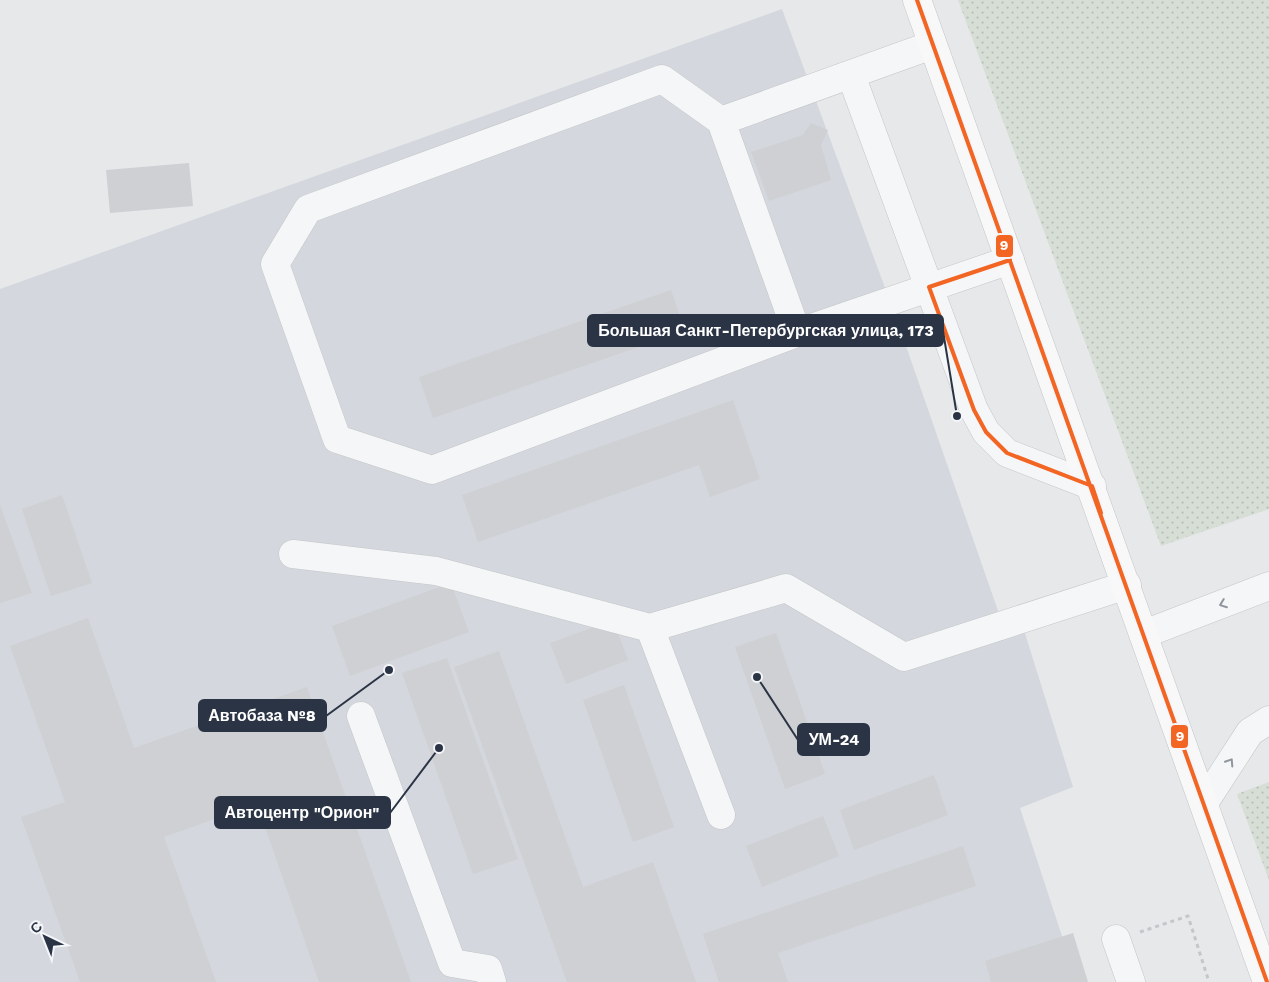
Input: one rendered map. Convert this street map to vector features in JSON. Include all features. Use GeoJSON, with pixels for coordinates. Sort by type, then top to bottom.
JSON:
{"type":"FeatureCollection","features":[{"type":"Feature","properties":{"kind":"main road"},"geometry":{"type":"LineString","coordinates":[[917,0],[1092,486],[1267,982]]}},
{"type":"Feature","properties":{"kind":"lane"},"geometry":{"type":"LineString","coordinates":[[721,121],[932,45]]}},
{"type":"Feature","properties":{"kind":"lane"},"geometry":{"type":"LineString","coordinates":[[850,75],[974,410],[986,432],[1007,453],[1092,486]]}},
{"type":"Feature","properties":{"kind":"lane"},"geometry":{"type":"LineString","coordinates":[[797,333],[721,121],[662,79],[308,209],[275,264],[337,439],[432,470],[797,333],[1010,260]]}},
{"type":"Feature","properties":{"kind":"lane"},"geometry":{"type":"LineString","coordinates":[[293,554],[436,571],[650,628],[786,588],[904,657],[1127,585]]}},
{"type":"Feature","properties":{"kind":"lane"},"geometry":{"type":"LineString","coordinates":[[1144,634],[1269,586]]}},
{"type":"Feature","properties":{"kind":"lane"},"geometry":{"type":"LineString","coordinates":[[650,628],[721,815]]}},
{"type":"Feature","properties":{"kind":"lane"},"geometry":{"type":"LineString","coordinates":[[361,716],[452,963],[488,969],[492,982]]}},
{"type":"Feature","properties":{"kind":"lane"},"geometry":{"type":"LineString","coordinates":[[1204,803],[1250,732],[1269,720]]}},
{"type":"Feature","properties":{"kind":"lane"},"geometry":{"type":"LineString","coordinates":[[1116,939],[1131,982]]}},
{"type":"Feature","properties":{"kind":"path"},"geometry":{"type":"LineString","coordinates":[[1116,939],[1188,916],[1209,982]]}},
{"type":"Feature","properties":{"kind":"shaded area"},"geometry":{"type":"Polygon","coordinates":[[[958,0],[1269,0],[1269,509],[1161,546],[958,0]]]}},
{"type":"Feature","properties":{"kind":"shaded area"},"geometry":{"type":"Polygon","coordinates":[[[782,9],[898,323],[1005,631],[1023,627],[1073,787],[1020,808],[1077,982],[0,982],[0,289],[782,9]]]}},
{"type":"Feature","properties":{"kind":"shaded area"},"geometry":{"type":"Polygon","coordinates":[[[1269,782],[1269,880],[1237,794],[1269,782]]]}},
{"type":"Feature","properties":{"kind":"building"},"geometry":{"type":"Polygon","coordinates":[[[811,123],[828,130],[821,145],[831,180],[769,201],[751,152],[803,135],[811,123]]]}},
{"type":"Feature","properties":{"kind":"building"},"geometry":{"type":"Polygon","coordinates":[[[189,163],[193,206],[110,213],[106,170],[189,163]]]}},
{"type":"Feature","properties":{"kind":"building"},"geometry":{"type":"Polygon","coordinates":[[[671,290],[685,331],[433,418],[419,377],[671,290]]]}},
{"type":"Feature","properties":{"kind":"building"},"geometry":{"type":"Polygon","coordinates":[[[733,400],[760,479],[710,497],[699,465],[478,542],[462,495],[733,400]]]}},
{"type":"Feature","properties":{"kind":"building"},"geometry":{"type":"Polygon","coordinates":[[[62,495],[92,583],[51,596],[22,509],[62,495]]]}},
{"type":"Feature","properties":{"kind":"building"},"geometry":{"type":"Polygon","coordinates":[[[0,505],[32,593],[0,603],[0,505]]]}},
{"type":"Feature","properties":{"kind":"building"},"geometry":{"type":"Polygon","coordinates":[[[451,583],[469,632],[350,676],[332,626],[451,583]]]}},
{"type":"Feature","properties":{"kind":"building"},"geometry":{"type":"Polygon","coordinates":[[[88,618],[134,748],[307,687],[411,982],[319,982],[257,804],[164,837],[216,982],[80,982],[21,817],[65,802],[10,646],[88,618]]]}},
{"type":"Feature","properties":{"kind":"building"},"geometry":{"type":"Polygon","coordinates":[[[613,620],[628,660],[566,684],[550,643],[613,620]]]}},
{"type":"Feature","properties":{"kind":"building"},"geometry":{"type":"Polygon","coordinates":[[[776,633],[825,774],[785,789],[735,647],[776,633]]]}},
{"type":"Feature","properties":{"kind":"building"},"geometry":{"type":"Polygon","coordinates":[[[499,651],[583,887],[653,862],[696,982],[567,982],[454,667],[499,651]]]}},
{"type":"Feature","properties":{"kind":"building"},"geometry":{"type":"Polygon","coordinates":[[[447,658],[518,859],[473,874],[402,673],[447,658]]]}},
{"type":"Feature","properties":{"kind":"building"},"geometry":{"type":"Polygon","coordinates":[[[624,685],[674,827],[633,842],[583,700],[624,685]]]}},
{"type":"Feature","properties":{"kind":"building"},"geometry":{"type":"Polygon","coordinates":[[[934,775],[948,815],[854,850],[840,810],[934,775]]]}},
{"type":"Feature","properties":{"kind":"building"},"geometry":{"type":"Polygon","coordinates":[[[823,816],[839,856],[762,887],[746,846],[823,816]]]}},
{"type":"Feature","properties":{"kind":"building"},"geometry":{"type":"Polygon","coordinates":[[[963,846],[976,886],[778,953],[788,982],[719,982],[703,934],[963,846]]]}},
{"type":"Feature","properties":{"kind":"building"},"geometry":{"type":"Polygon","coordinates":[[[1073,933],[1088,982],[991,982],[985,961],[1073,933]]]}},
{"type":"Feature","properties":{"kind":"transit line","name":"9"},"geometry":{"type":"LineString","coordinates":[[917,0],[1267,982]]}},
{"type":"Feature","properties":{"kind":"transit line","name":"9"},"geometry":{"type":"LineString","coordinates":[[1010,260],[929,287],[974,410],[986,432],[1007,453],[1092,486],[1101,513]]}},
{"type":"Feature","properties":{"kind":"place","name":"Большая Санкт-Петербургская улица, 173"},"geometry":{"type":"Point","coordinates":[957,416]}},
{"type":"Feature","properties":{"kind":"place","name":"Автобаза №8"},"geometry":{"type":"Point","coordinates":[389,670]}},
{"type":"Feature","properties":{"kind":"place","name":"УМ-24"},"geometry":{"type":"Point","coordinates":[757,677]}},
{"type":"Feature","properties":{"kind":"place","name":"Автоцентр \"Орион\""},"geometry":{"type":"Point","coordinates":[439,748]}}]}
